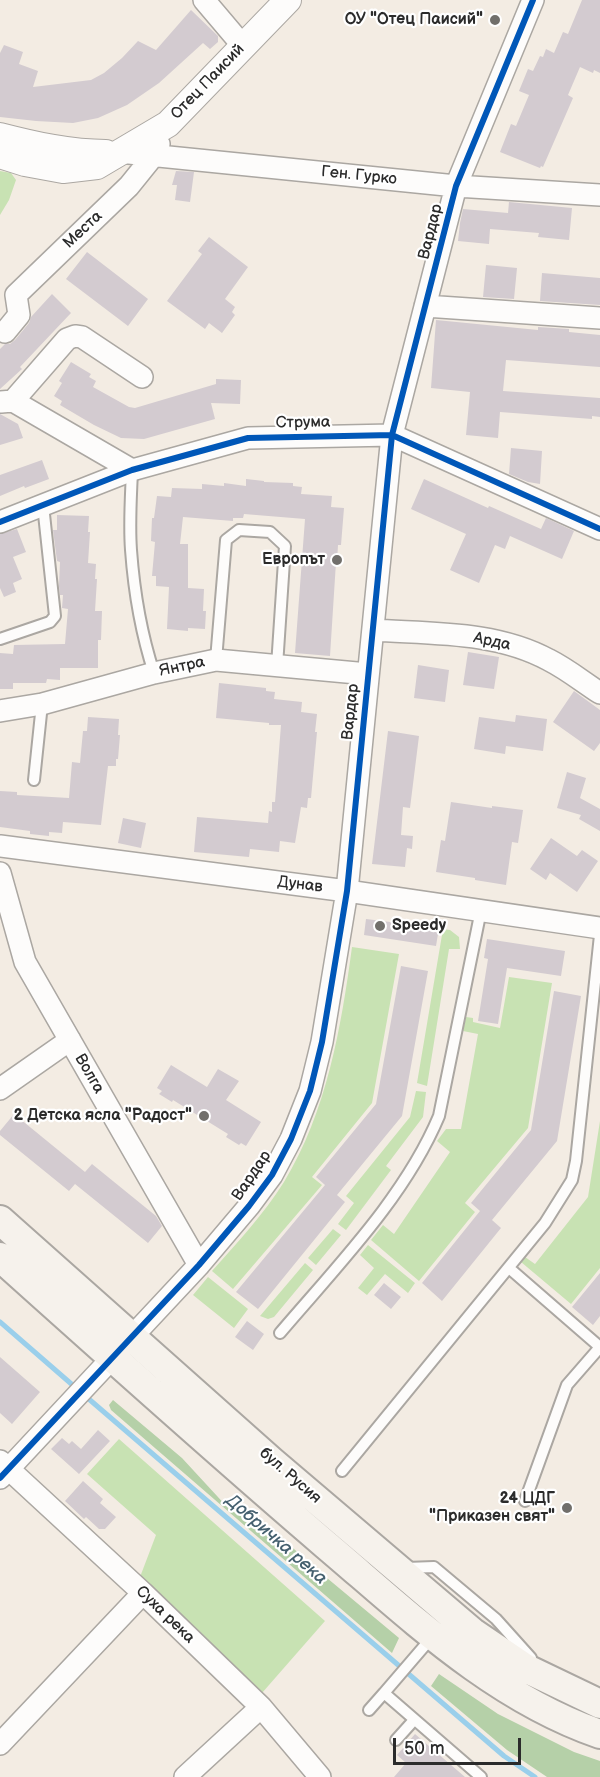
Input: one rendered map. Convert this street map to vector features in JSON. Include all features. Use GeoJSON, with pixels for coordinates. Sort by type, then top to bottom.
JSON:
{"type":"FeatureCollection","features":[{"type":"Feature","properties":{"kind":"main road","name":"бул. Русия"},"geometry":{"type":"LineString","coordinates":[[0,1220],[271,1461],[472,1632],[525,1668],[600,1704]]}},
{"type":"Feature","properties":{"kind":"main road","name":"бул. Русия"},"geometry":{"type":"LineString","coordinates":[[0,1257],[105,1365],[253,1482],[454,1654],[510,1692],[584,1729],[600,1734]]}},
{"type":"Feature","properties":{"kind":"street"},"geometry":{"type":"LineString","coordinates":[[204,0],[243,46]]}},
{"type":"Feature","properties":{"kind":"street","name":"Отец Паисий"},"geometry":{"type":"LineString","coordinates":[[119,152],[168,124],[288,0]]}},
{"type":"Feature","properties":{"kind":"street","name":"Вардар"},"geometry":{"type":"LineString","coordinates":[[3,1469],[67,1406],[199,1265],[255,1198],[272,1175],[291,1139],[310,1090],[322,1042],[347,891],[392,435],[456,186],[533,0]]}},
{"type":"Feature","properties":{"kind":"street","name":"Места"},"geometry":{"type":"LineString","coordinates":[[4,332],[19,315],[16,295],[129,186],[154,155],[168,124]]}},
{"type":"Feature","properties":{"kind":"street","name":"Ген. Гурко"},"geometry":{"type":"LineString","coordinates":[[0,136],[33,145],[85,153],[119,152],[456,186],[600,195]]}},
{"type":"Feature","properties":{"kind":"street"},"geometry":{"type":"LineString","coordinates":[[0,155],[24,163],[63,170],[97,166],[119,152]]}},
{"type":"Feature","properties":{"kind":"street"},"geometry":{"type":"LineString","coordinates":[[425,306],[600,318]]}},
{"type":"Feature","properties":{"kind":"street"},"geometry":{"type":"LineString","coordinates":[[132,470],[7,401],[67,339],[75,336],[82,338],[142,377]]}},
{"type":"Feature","properties":{"kind":"street","name":"Струма"},"geometry":{"type":"LineString","coordinates":[[0,522],[132,470],[248,438],[392,435],[600,529]]}},
{"type":"Feature","properties":{"kind":"street","name":"Арда"},"geometry":{"type":"LineString","coordinates":[[373,630],[474,637],[512,645],[549,660],[600,693]]}},
{"type":"Feature","properties":{"kind":"street","name":"Янтра"},"geometry":{"type":"LineString","coordinates":[[0,711],[42,704],[154,673],[216,660],[368,674]]}},
{"type":"Feature","properties":{"kind":"street","name":"Дунав"},"geometry":{"type":"LineString","coordinates":[[0,846],[347,891],[600,928]]}},
{"type":"Feature","properties":{"kind":"street","name":"Волга"},"geometry":{"type":"LineString","coordinates":[[0,873],[25,962],[199,1265]]}},
{"type":"Feature","properties":{"kind":"street"},"geometry":{"type":"LineString","coordinates":[[0,1089],[70,1040]]}},
{"type":"Feature","properties":{"kind":"street","name":"Суха река"},"geometry":{"type":"LineString","coordinates":[[3,1469],[142,1593],[261,1707],[321,1777]]}},
{"type":"Feature","properties":{"kind":"street"},"geometry":{"type":"LineString","coordinates":[[0,1744],[142,1593]]}},
{"type":"Feature","properties":{"kind":"street"},"geometry":{"type":"LineString","coordinates":[[185,1777],[261,1707]]}},
{"type":"Feature","properties":{"kind":"lane"},"geometry":{"type":"LineString","coordinates":[[132,470],[131,549],[139,612],[146,649],[154,673]]}},
{"type":"Feature","properties":{"kind":"lane"},"geometry":{"type":"LineString","coordinates":[[0,639],[54,620],[43,505]]}},
{"type":"Feature","properties":{"kind":"lane"},"geometry":{"type":"LineString","coordinates":[[216,660],[226,540],[239,530],[270,531],[285,546],[277,666]]}},
{"type":"Feature","properties":{"kind":"lane"},"geometry":{"type":"LineString","coordinates":[[34,780],[42,704]]}},
{"type":"Feature","properties":{"kind":"lane"},"geometry":{"type":"LineString","coordinates":[[280,1333],[375,1220],[428,1143],[440,1116],[481,910]]}},
{"type":"Feature","properties":{"kind":"lane"},"geometry":{"type":"LineString","coordinates":[[342,1471],[545,1223],[572,1180],[576,1161],[600,935]]}},
{"type":"Feature","properties":{"kind":"lane"},"geometry":{"type":"LineString","coordinates":[[509,1268],[600,1347],[567,1385],[525,1501]]}},
{"type":"Feature","properties":{"kind":"lane"},"geometry":{"type":"LineString","coordinates":[[369,1710],[433,1636]]}},
{"type":"Feature","properties":{"kind":"lane"},"geometry":{"type":"LineString","coordinates":[[384,1693],[481,1777]]}},
{"type":"Feature","properties":{"kind":"lane"},"geometry":{"type":"LineString","coordinates":[[396,1740],[414,1720]]}},
{"type":"Feature","properties":{"kind":"green space"},"geometry":{"type":"Polygon","coordinates":[[[0,171],[11,173],[16,180],[9,200],[0,215],[0,171]]]}},
{"type":"Feature","properties":{"kind":"green space"},"geometry":{"type":"Polygon","coordinates":[[[443,929],[450,930],[459,937],[460,949],[449,949],[427,1086],[417,1083],[443,929]]]}},
{"type":"Feature","properties":{"kind":"green space"},"geometry":{"type":"Polygon","coordinates":[[[352,947],[399,954],[372,1103],[312,1177],[322,1185],[233,1289],[212,1271],[268,1205],[299,1155],[322,1098],[330,1068],[343,1008],[352,947]]]}},
{"type":"Feature","properties":{"kind":"green space"},"geometry":{"type":"Polygon","coordinates":[[[509,977],[552,983],[528,1128],[465,1203],[475,1212],[419,1281],[371,1240],[383,1225],[394,1234],[450,1152],[437,1141],[446,1129],[461,1129],[478,1034],[463,1031],[466,1017],[473,1018],[473,1022],[500,1028],[509,977]]]}},
{"type":"Feature","properties":{"kind":"green space"},"geometry":{"type":"Polygon","coordinates":[[[416,1091],[426,1092],[423,1117],[386,1166],[391,1170],[346,1230],[338,1224],[354,1203],[346,1196],[410,1117],[416,1091]]]}},
{"type":"Feature","properties":{"kind":"green space"},"geometry":{"type":"Polygon","coordinates":[[[600,1121],[600,1268],[571,1304],[521,1262],[525,1257],[535,1264],[588,1197],[600,1121]]]}},
{"type":"Feature","properties":{"kind":"green space"},"geometry":{"type":"Polygon","coordinates":[[[333,1229],[341,1235],[316,1265],[308,1258],[333,1229]]]}},
{"type":"Feature","properties":{"kind":"green space"},"geometry":{"type":"Polygon","coordinates":[[[368,1245],[415,1283],[408,1293],[385,1274],[367,1295],[358,1288],[374,1268],[360,1255],[368,1245]]]}},
{"type":"Feature","properties":{"kind":"green space"},"geometry":{"type":"Polygon","coordinates":[[[305,1263],[313,1270],[274,1317],[268,1319],[260,1316],[305,1263]]]}},
{"type":"Feature","properties":{"kind":"green space"},"geometry":{"type":"Polygon","coordinates":[[[208,1277],[248,1309],[234,1328],[193,1295],[208,1277]]]}},
{"type":"Feature","properties":{"kind":"green space"},"geometry":{"type":"Polygon","coordinates":[[[113,1400],[182,1458],[229,1509],[279,1535],[399,1638],[392,1653],[111,1410],[109,1405],[113,1400]]]}},
{"type":"Feature","properties":{"kind":"green space"},"geometry":{"type":"Polygon","coordinates":[[[119,1439],[325,1621],[262,1693],[140,1577],[156,1535],[87,1474],[119,1439]]]}},
{"type":"Feature","properties":{"kind":"green space"},"geometry":{"type":"Polygon","coordinates":[[[439,1674],[498,1714],[574,1752],[600,1761],[600,1777],[547,1777],[507,1750],[431,1686],[439,1674]]]}},
{"type":"Feature","properties":{"kind":"building"},"geometry":{"type":"Polygon","coordinates":[[[582,0],[600,0],[600,73],[594,70],[593,73],[580,67],[568,95],[573,98],[543,167],[540,168],[500,152],[511,124],[516,126],[529,95],[519,91],[528,69],[533,71],[546,49],[554,53],[563,32],[568,34],[582,0]]]}},
{"type":"Feature","properties":{"kind":"building"},"geometry":{"type":"Polygon","coordinates":[[[191,10],[218,36],[218,42],[210,49],[203,43],[159,83],[127,105],[98,118],[73,123],[0,117],[0,53],[4,45],[23,52],[19,64],[38,71],[33,87],[91,80],[104,73],[138,41],[156,50],[191,10]]]}},
{"type":"Feature","properties":{"kind":"building"},"geometry":{"type":"Polygon","coordinates":[[[176,171],[194,172],[190,202],[175,200],[177,185],[172,185],[176,171]]]}},
{"type":"Feature","properties":{"kind":"building"},"geometry":{"type":"Polygon","coordinates":[[[509,202],[572,208],[569,240],[538,237],[539,233],[490,229],[489,244],[458,241],[463,209],[508,213],[509,202]]]}},
{"type":"Feature","properties":{"kind":"building"},"geometry":{"type":"Polygon","coordinates":[[[209,237],[248,267],[225,299],[235,307],[232,312],[235,315],[222,333],[209,323],[205,329],[167,301],[202,254],[198,251],[209,237]]]}},
{"type":"Feature","properties":{"kind":"building"},"geometry":{"type":"Polygon","coordinates":[[[87,252],[148,299],[128,326],[66,279],[87,252]]]}},
{"type":"Feature","properties":{"kind":"building"},"geometry":{"type":"Polygon","coordinates":[[[486,265],[517,268],[514,299],[483,297],[486,265]]]}},
{"type":"Feature","properties":{"kind":"building"},"geometry":{"type":"Polygon","coordinates":[[[542,273],[600,278],[600,305],[540,301],[542,273]]]}},
{"type":"Feature","properties":{"kind":"building"},"geometry":{"type":"Polygon","coordinates":[[[52,294],[71,313],[20,367],[22,369],[0,389],[0,349],[15,340],[31,317],[52,294]]]}},
{"type":"Feature","properties":{"kind":"building"},"geometry":{"type":"Polygon","coordinates":[[[436,320],[538,330],[538,327],[569,329],[569,332],[600,335],[600,367],[506,360],[503,391],[600,398],[600,417],[592,416],[592,419],[500,412],[498,438],[466,435],[470,392],[431,388],[436,320]]]}},
{"type":"Feature","properties":{"kind":"building"},"geometry":{"type":"Polygon","coordinates":[[[71,362],[91,374],[89,377],[96,381],[93,387],[129,407],[135,408],[216,384],[216,379],[241,380],[240,404],[211,403],[215,419],[144,439],[121,438],[60,405],[62,401],[54,396],[62,383],[59,381],[71,362]]]}},
{"type":"Feature","properties":{"kind":"building"},"geometry":{"type":"Polygon","coordinates":[[[0,414],[18,424],[23,438],[0,445],[0,414]]]}},
{"type":"Feature","properties":{"kind":"building"},"geometry":{"type":"Polygon","coordinates":[[[511,448],[542,451],[540,484],[509,474],[511,448]]]}},
{"type":"Feature","properties":{"kind":"building"},"geometry":{"type":"Polygon","coordinates":[[[42,460],[49,479],[0,496],[0,475],[42,460]]]}},
{"type":"Feature","properties":{"kind":"building"},"geometry":{"type":"Polygon","coordinates":[[[246,479],[293,483],[293,486],[302,487],[301,494],[332,496],[331,507],[344,508],[341,545],[338,545],[336,562],[330,656],[295,653],[305,519],[244,514],[243,518],[233,518],[233,521],[183,517],[180,544],[188,544],[188,588],[204,589],[205,629],[188,628],[188,631],[167,629],[169,587],[156,586],[156,576],[152,576],[155,542],[151,541],[152,518],[154,518],[157,496],[171,497],[172,488],[202,489],[202,484],[224,486],[224,483],[246,486],[246,479]]]}},
{"type":"Feature","properties":{"kind":"building"},"geometry":{"type":"Polygon","coordinates":[[[424,479],[541,529],[546,518],[574,531],[562,559],[510,536],[505,549],[495,545],[479,583],[450,570],[466,534],[411,509],[424,479]]]}},
{"type":"Feature","properties":{"kind":"building"},"geometry":{"type":"Polygon","coordinates":[[[57,515],[89,516],[88,563],[96,564],[95,611],[102,611],[101,640],[98,640],[98,668],[60,668],[60,680],[47,679],[46,683],[13,683],[13,689],[0,689],[0,653],[13,654],[14,645],[65,644],[68,609],[62,608],[63,595],[60,595],[60,562],[57,561],[53,530],[57,530],[57,515]]]}},
{"type":"Feature","properties":{"kind":"building"},"geometry":{"type":"Polygon","coordinates":[[[17,529],[26,552],[13,557],[22,579],[13,583],[16,592],[4,597],[0,588],[0,534],[17,529]]]}},
{"type":"Feature","properties":{"kind":"building"},"geometry":{"type":"Polygon","coordinates":[[[468,652],[499,657],[494,689],[463,685],[468,652]]]}},
{"type":"Feature","properties":{"kind":"building"},"geometry":{"type":"Polygon","coordinates":[[[418,665],[449,670],[445,702],[414,698],[418,665]]]}},
{"type":"Feature","properties":{"kind":"building"},"geometry":{"type":"Polygon","coordinates":[[[219,683],[266,688],[266,691],[275,692],[274,699],[302,702],[301,712],[317,714],[311,798],[308,798],[307,808],[301,807],[295,843],[280,841],[279,852],[250,849],[249,857],[194,852],[197,817],[268,823],[269,811],[272,812],[272,802],[275,802],[281,725],[216,718],[219,683]]]}},
{"type":"Feature","properties":{"kind":"building"},"geometry":{"type":"Polygon","coordinates":[[[574,691],[600,710],[600,743],[594,751],[553,722],[574,691]]]}},
{"type":"Feature","properties":{"kind":"building"},"geometry":{"type":"Polygon","coordinates":[[[516,715],[547,719],[543,751],[506,746],[505,754],[474,749],[479,717],[515,722],[516,715]]]}},
{"type":"Feature","properties":{"kind":"building"},"geometry":{"type":"Polygon","coordinates":[[[88,717],[119,719],[118,759],[116,759],[116,766],[108,766],[101,825],[63,822],[62,833],[49,832],[49,836],[0,827],[0,791],[17,792],[17,795],[69,798],[72,762],[80,763],[83,731],[87,731],[88,717]]]}},
{"type":"Feature","properties":{"kind":"building"},"geometry":{"type":"Polygon","coordinates":[[[388,731],[419,736],[410,808],[403,807],[401,835],[413,836],[412,849],[407,848],[405,867],[372,864],[388,731]]]}},
{"type":"Feature","properties":{"kind":"building"},"geometry":{"type":"Polygon","coordinates":[[[567,772],[586,778],[580,798],[600,809],[600,831],[579,819],[581,815],[557,808],[567,772]]]}},
{"type":"Feature","properties":{"kind":"building"},"geometry":{"type":"Polygon","coordinates":[[[451,802],[523,810],[518,843],[512,842],[506,885],[436,872],[441,840],[445,841],[451,802]]]}},
{"type":"Feature","properties":{"kind":"building"},"geometry":{"type":"Polygon","coordinates":[[[123,818],[146,823],[141,848],[118,843],[123,818]]]}},
{"type":"Feature","properties":{"kind":"building"},"geometry":{"type":"Polygon","coordinates":[[[551,838],[577,856],[582,850],[598,861],[577,892],[550,873],[546,880],[530,869],[551,838]]]}},
{"type":"Feature","properties":{"kind":"building"},"geometry":{"type":"Polygon","coordinates":[[[366,919],[439,928],[436,946],[364,935],[366,919]]]}},
{"type":"Feature","properties":{"kind":"building"},"geometry":{"type":"Polygon","coordinates":[[[487,939],[565,951],[561,976],[507,968],[498,1024],[478,1021],[488,959],[484,958],[487,939]]]}},
{"type":"Feature","properties":{"kind":"building"},"geometry":{"type":"Polygon","coordinates":[[[401,966],[428,971],[402,1116],[337,1195],[345,1202],[258,1309],[236,1292],[325,1185],[316,1177],[376,1104],[401,966]]]}},
{"type":"Feature","properties":{"kind":"building"},"geometry":{"type":"Polygon","coordinates":[[[554,991],[581,996],[557,1141],[492,1220],[501,1228],[442,1301],[422,1283],[480,1211],[471,1203],[531,1130],[554,991]]]}},
{"type":"Feature","properties":{"kind":"building"},"geometry":{"type":"Polygon","coordinates":[[[171,1065],[207,1087],[218,1069],[239,1081],[226,1100],[261,1122],[246,1146],[241,1143],[239,1145],[226,1137],[228,1134],[173,1100],[172,1102],[159,1094],[162,1091],[157,1088],[171,1065]]]}},
{"type":"Feature","properties":{"kind":"building"},"geometry":{"type":"Polygon","coordinates":[[[14,1114],[85,1172],[92,1164],[156,1216],[162,1226],[148,1243],[75,1184],[69,1191],[0,1135],[0,1131],[14,1114]]]}},
{"type":"Feature","properties":{"kind":"building"},"geometry":{"type":"Polygon","coordinates":[[[600,1273],[600,1316],[593,1325],[572,1307],[600,1273]]]}},
{"type":"Feature","properties":{"kind":"building"},"geometry":{"type":"Polygon","coordinates":[[[384,1283],[401,1297],[391,1309],[374,1295],[384,1283]]]}},
{"type":"Feature","properties":{"kind":"building"},"geometry":{"type":"Polygon","coordinates":[[[247,1321],[264,1334],[253,1350],[235,1337],[247,1321]]]}},
{"type":"Feature","properties":{"kind":"building"},"geometry":{"type":"Polygon","coordinates":[[[0,1357],[40,1392],[12,1424],[0,1413],[0,1357]]]}},
{"type":"Feature","properties":{"kind":"building"},"geometry":{"type":"Polygon","coordinates":[[[98,1430],[110,1441],[79,1474],[51,1449],[62,1438],[69,1444],[72,1441],[81,1449],[98,1430]]]}},
{"type":"Feature","properties":{"kind":"building"},"geometry":{"type":"Polygon","coordinates":[[[83,1481],[103,1499],[100,1503],[116,1517],[105,1529],[99,1529],[86,1517],[84,1519],[65,1501],[83,1481]]]}},
{"type":"Feature","properties":{"kind":"building"},"geometry":{"type":"Polygon","coordinates":[[[415,1734],[465,1777],[394,1777],[406,1763],[397,1755],[415,1734]]]}},
{"type":"Feature","properties":{"kind":"waterway","name":"Добричка река"},"geometry":{"type":"LineString","coordinates":[[0,1322],[76,1388]]}},
{"type":"Feature","properties":{"kind":"waterway","name":"Добричка река"},"geometry":{"type":"LineString","coordinates":[[83,1394],[504,1756],[535,1777]]}},
{"type":"Feature","properties":{"kind":"cycle path"},"geometry":{"type":"LineString","coordinates":[[0,1478],[199,1265],[249,1206],[272,1175],[291,1139],[310,1091],[322,1042],[347,891],[392,435],[456,186],[533,0]]}},
{"type":"Feature","properties":{"kind":"cycle path"},"geometry":{"type":"LineString","coordinates":[[0,522],[132,470],[248,438],[392,435],[600,529]]}},
{"type":"Feature","properties":{"kind":"place","name":"ОУ \"Отец Паисий\""},"geometry":{"type":"Point","coordinates":[495,20]}},
{"type":"Feature","properties":{"kind":"place","name":"Европът"},"geometry":{"type":"Point","coordinates":[337,560]}},
{"type":"Feature","properties":{"kind":"place","name":"Speedy"},"geometry":{"type":"Point","coordinates":[380,926]}},
{"type":"Feature","properties":{"kind":"place","name":"2 Детска ясла \"Радост\""},"geometry":{"type":"Point","coordinates":[204,1116]}},
{"type":"Feature","properties":{"kind":"place","name":"24 ЦДГ \"Приказен свят\""},"geometry":{"type":"Point","coordinates":[567,1508]}}]}
